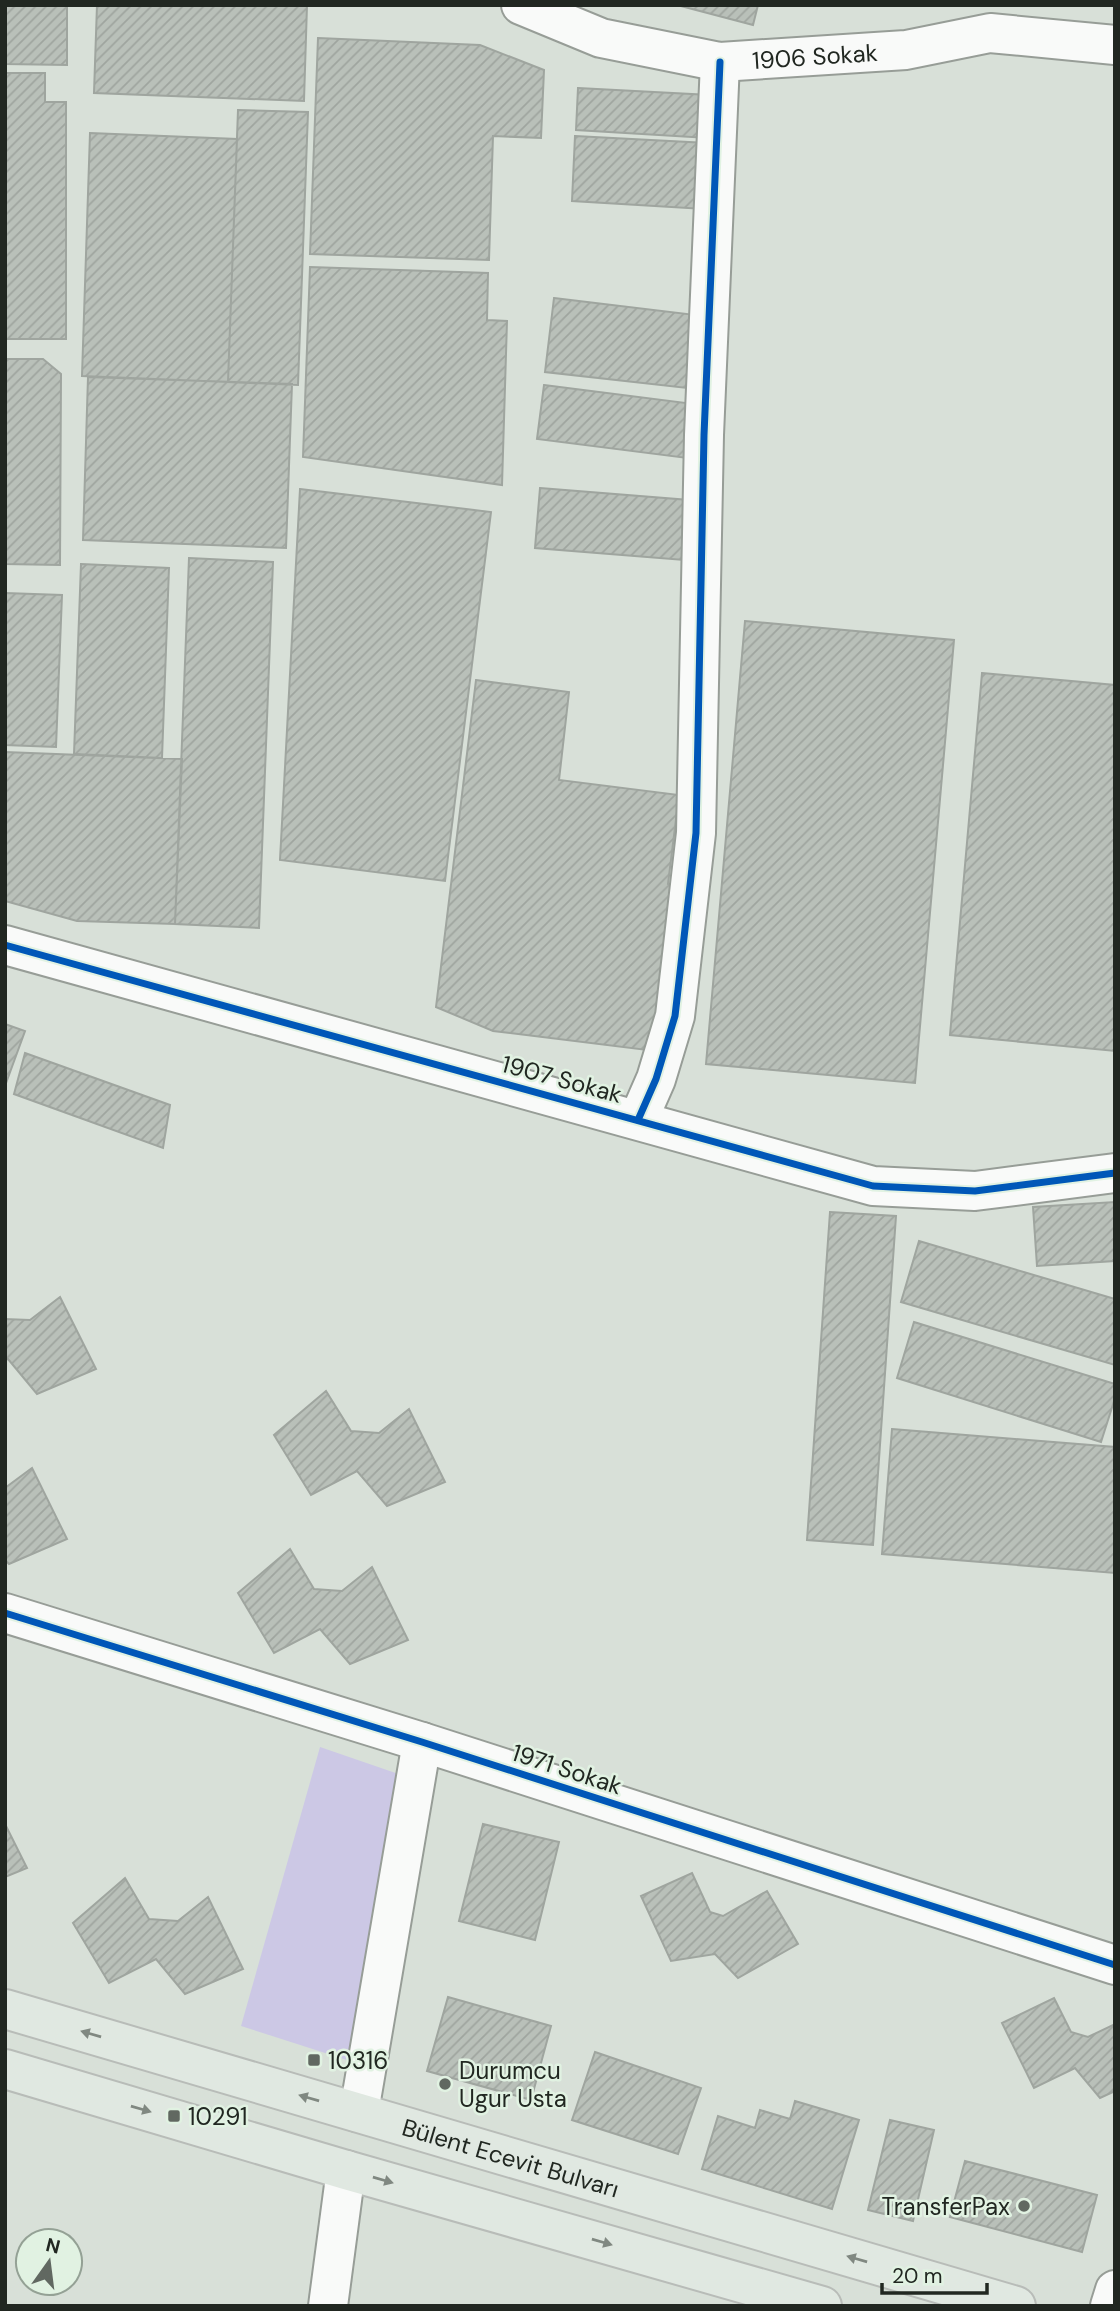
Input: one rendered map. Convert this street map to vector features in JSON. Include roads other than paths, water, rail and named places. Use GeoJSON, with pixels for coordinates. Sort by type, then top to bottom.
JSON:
{"type":"FeatureCollection","features":[{"type":"Feature","properties":{"kind":"main road","name":"Bülent Ecevit Bulvarı"},"geometry":{"type":"LineString","coordinates":[[5,2009],[1016,2306]]}},
{"type":"Feature","properties":{"kind":"main road"},"geometry":{"type":"LineString","coordinates":[[5,2069],[822,2306]]}},
{"type":"Feature","properties":{"kind":"street","name":"1906 Sokak"},"geometry":{"type":"LineString","coordinates":[[522,5],[601,38],[720,62],[906,50],[990,33],[1003,20],[1115,45]]}},
{"type":"Feature","properties":{"kind":"street"},"geometry":{"type":"LineString","coordinates":[[638,1120],[656,1079],[675,1016],[696,833],[704,435],[720,62]]}},
{"type":"Feature","properties":{"kind":"street","name":"1907 Sokak"},"geometry":{"type":"LineString","coordinates":[[5,945],[873,1186],[975,1191],[1115,1174]]}},
{"type":"Feature","properties":{"kind":"street","name":"1971 Sokak"},"geometry":{"type":"LineString","coordinates":[[5,1613],[422,1742],[1115,1965]]}},
{"type":"Feature","properties":{"kind":"street"},"geometry":{"type":"LineString","coordinates":[[357,2112],[422,1742]]}},
{"type":"Feature","properties":{"kind":"street"},"geometry":{"type":"LineString","coordinates":[[328,2306],[346,2170]]}},
{"type":"Feature","properties":{"kind":"street"},"geometry":{"type":"LineString","coordinates":[[1110,2306],[1115,2290]]}},
{"type":"Feature","properties":{"kind":"place","name":"10316"},"geometry":{"type":"Point","coordinates":[314,2060]}},
{"type":"Feature","properties":{"kind":"place","name":"Durumcu Ugur Usta"},"geometry":{"type":"Point","coordinates":[445,2084]}},
{"type":"Feature","properties":{"kind":"place","name":"10291"},"geometry":{"type":"Point","coordinates":[174,2116]}},
{"type":"Feature","properties":{"kind":"place","name":"TransferPax"},"geometry":{"type":"Point","coordinates":[1024,2206]}}]}
